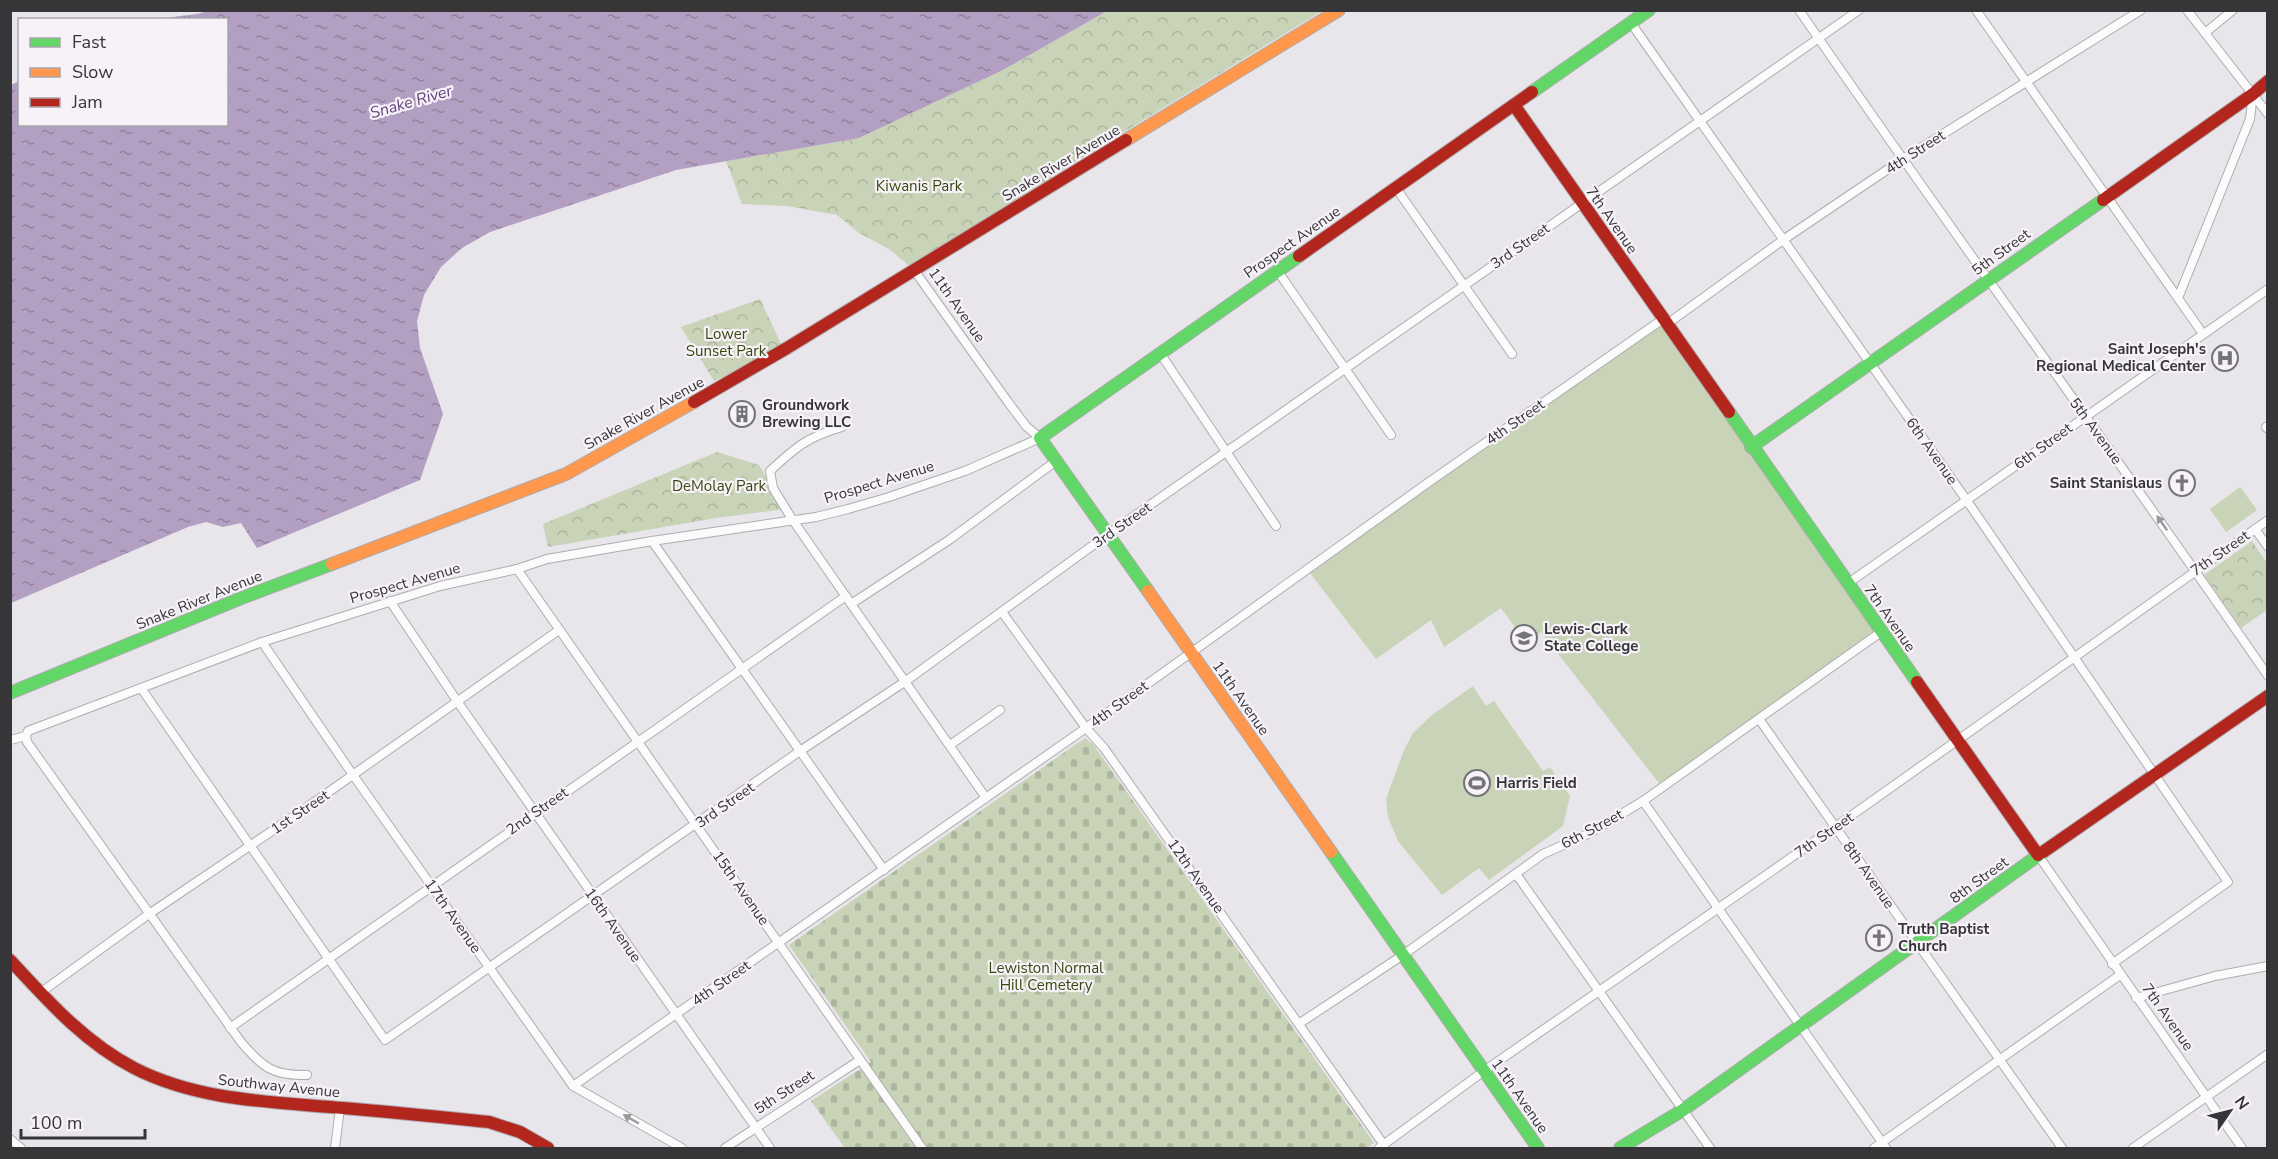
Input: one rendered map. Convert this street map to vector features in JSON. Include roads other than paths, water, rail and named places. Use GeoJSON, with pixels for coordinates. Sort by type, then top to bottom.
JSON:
{"type":"FeatureCollection","features":[{"type":"Feature","properties":{"kind":"street","name":"Snake River Avenue"},"geometry":{"type":"LineString","coordinates":[[10,693],[239,599],[566,474],[705,396],[1340,10]]}},
{"type":"Feature","properties":{"kind":"street","name":"Prospect Avenue"},"geometry":{"type":"LineString","coordinates":[[10,740],[26,736],[28,731],[262,642],[440,586],[547,560],[652,540],[816,517],[889,497],[965,471],[1040,438],[1648,10]]}},
{"type":"Feature","properties":{"kind":"street","name":"5th Avenue"},"geometry":{"type":"LineString","coordinates":[[1798,10],[2268,676]]}},
{"type":"Feature","properties":{"kind":"street","name":"3rd Street"},"geometry":{"type":"LineString","coordinates":[[329,957],[386,1040],[800,751],[906,681],[1107,535],[1463,285],[1701,123],[1859,10]]}},
{"type":"Feature","properties":{"kind":"street"},"geometry":{"type":"LineString","coordinates":[[1976,10],[2204,334]]}},
{"type":"Feature","properties":{"kind":"street","name":"4th Street"},"geometry":{"type":"LineString","coordinates":[[573,1086],[1086,728],[1190,651],[1783,240],[1903,159],[2141,10]]}},
{"type":"Feature","properties":{"kind":"street"},"geometry":{"type":"LineString","coordinates":[[2187,10],[2268,114]]}},
{"type":"Feature","properties":{"kind":"street"},"geometry":{"type":"LineString","coordinates":[[2205,33],[2233,10]]}},
{"type":"Feature","properties":{"kind":"street","name":"6th Avenue"},"geometry":{"type":"LineString","coordinates":[[1631,23],[1967,500],[2228,882],[2112,964]]}},
{"type":"Feature","properties":{"kind":"street","name":"5th Street"},"geometry":{"type":"LineString","coordinates":[[1751,447],[2253,94],[2268,81]]}},
{"type":"Feature","properties":{"kind":"street"},"geometry":{"type":"LineString","coordinates":[[2178,298],[2250,119],[2253,94]]}},
{"type":"Feature","properties":{"kind":"street","name":"7th Avenue"},"geometry":{"type":"LineString","coordinates":[[1514,105],[2242,1149]]}},
{"type":"Feature","properties":{"kind":"street"},"geometry":{"type":"LineString","coordinates":[[1396,188],[1512,354]]}},
{"type":"Feature","properties":{"kind":"street","name":"11th Avenue"},"geometry":{"type":"LineString","coordinates":[[914,270],[1008,402],[1026,426],[1040,438],[1538,1149]]}},
{"type":"Feature","properties":{"kind":"street"},"geometry":{"type":"LineString","coordinates":[[1277,270],[1390,435]]}},
{"type":"Feature","properties":{"kind":"street","name":"6th Street"},"geometry":{"type":"LineString","coordinates":[[1847,584],[2268,289]]}},
{"type":"Feature","properties":{"kind":"street"},"geometry":{"type":"LineString","coordinates":[[1160,352],[1276,526]]}},
{"type":"Feature","properties":{"kind":"street"},"geometry":{"type":"LineString","coordinates":[[842,427],[821,433],[798,445],[770,471],[773,488],[792,519],[986,798]]}},
{"type":"Feature","properties":{"kind":"street","name":"2nd Street"},"geometry":{"type":"LineString","coordinates":[[230,1028],[742,669],[848,600],[949,540],[1056,461]]}},
{"type":"Feature","properties":{"kind":"street","name":"7th Street"},"geometry":{"type":"LineString","coordinates":[[1382,1147],[1484,1071],[1836,827],[2268,520]]}},
{"type":"Feature","properties":{"kind":"street"},"geometry":{"type":"LineString","coordinates":[[2254,529],[2268,548]]}},
{"type":"Feature","properties":{"kind":"street"},"geometry":{"type":"LineString","coordinates":[[652,540],[884,870]]}},
{"type":"Feature","properties":{"kind":"street","name":"15th Avenue"},"geometry":{"type":"LineString","coordinates":[[517,569],[922,1149]]}},
{"type":"Feature","properties":{"kind":"street","name":"16th Avenue"},"geometry":{"type":"LineString","coordinates":[[390,601],[457,701],[770,1149]]}},
{"type":"Feature","properties":{"kind":"street","name":"12th Avenue"},"geometry":{"type":"LineString","coordinates":[[1002,612],[1086,728],[1098,739],[1300,1023],[1382,1147]]}},
{"type":"Feature","properties":{"kind":"street","name":"1st Street"},"geometry":{"type":"LineString","coordinates":[[40,993],[149,914],[353,775],[559,630]]}},
{"type":"Feature","properties":{"kind":"street","name":"6th Street"},"geometry":{"type":"LineString","coordinates":[[1300,1023],[1403,955],[1543,854],[1590,833],[1642,801],[1881,632]]}},
{"type":"Feature","properties":{"kind":"street","name":"17th Avenue"},"geometry":{"type":"LineString","coordinates":[[262,642],[573,1086],[682,1149]]}},
{"type":"Feature","properties":{"kind":"street"},"geometry":{"type":"LineString","coordinates":[[141,688],[329,957]]}},
{"type":"Feature","properties":{"kind":"street","name":"8th Street"},"geometry":{"type":"LineString","coordinates":[[1620,1149],[1683,1110],[2038,855],[2268,696]]}},
{"type":"Feature","properties":{"kind":"street"},"geometry":{"type":"LineString","coordinates":[[950,745],[1000,710]]}},
{"type":"Feature","properties":{"kind":"street","name":"8th Avenue"},"geometry":{"type":"LineString","coordinates":[[1759,719],[2062,1149]]}},
{"type":"Feature","properties":{"kind":"street"},"geometry":{"type":"LineString","coordinates":[[26,736],[27,742],[149,914],[230,1028],[256,1060],[267,1068],[290,1076],[307,1075]]}},
{"type":"Feature","properties":{"kind":"street"},"geometry":{"type":"LineString","coordinates":[[1642,801],[1884,1145]]}},
{"type":"Feature","properties":{"kind":"street"},"geometry":{"type":"LineString","coordinates":[[1516,874],[1710,1149]]}},
{"type":"Feature","properties":{"kind":"street","name":"Southway Avenue"},"geometry":{"type":"LineString","coordinates":[[10,960],[69,1022],[90,1039],[132,1067],[186,1089],[231,1098],[489,1122],[509,1127],[537,1140],[548,1149]]}},
{"type":"Feature","properties":{"kind":"street"},"geometry":{"type":"LineString","coordinates":[[2136,998],[2243,969],[2268,966]]}},
{"type":"Feature","properties":{"kind":"street"},"geometry":{"type":"LineString","coordinates":[[1874,1149],[1884,1145],[2120,975]]}},
{"type":"Feature","properties":{"kind":"street"},"geometry":{"type":"LineString","coordinates":[[2133,1149],[2268,1054]]}},
{"type":"Feature","properties":{"kind":"street","name":"5th Street"},"geometry":{"type":"LineString","coordinates":[[725,1149],[860,1060]]}},
{"type":"Feature","properties":{"kind":"street"},"geometry":{"type":"LineString","coordinates":[[335,1149],[340,1108]]}},
{"type":"Feature","properties":{"kind":"street"},"geometry":{"type":"LineString","coordinates":[[10,1139],[21,1149]]}},
{"type":"Feature","properties":{"kind":"street"},"geometry":{"type":"LineString","coordinates":[[1392,1139],[1399,1149]]}},
{"type":"Feature","properties":{"kind":"water","name":"Snake River"},"geometry":{"type":"Polygon","coordinates":[[[208,10],[1107,11],[1003,70],[859,138],[676,170],[490,232],[462,248],[441,267],[424,295],[417,321],[420,348],[443,414],[420,480],[257,548],[241,523],[223,527],[206,522],[188,527],[11,603],[11,85],[18,82],[18,126],[228,126],[228,18],[164,18],[197,14],[208,10]]]}},
{"type":"Feature","properties":{"kind":"place","name":"Saint Joseph's Regional Medical Center"},"geometry":{"type":"Point","coordinates":[2225,358]}},
{"type":"Feature","properties":{"kind":"place","name":"Groundwork Brewing LLC"},"geometry":{"type":"Point","coordinates":[742,414]}},
{"type":"Feature","properties":{"kind":"place","name":"Saint Stanislaus"},"geometry":{"type":"Point","coordinates":[2182,483]}},
{"type":"Feature","properties":{"kind":"place","name":"Lewis-Clark State College"},"geometry":{"type":"Point","coordinates":[1524,638]}},
{"type":"Feature","properties":{"kind":"place","name":"Harris Field"},"geometry":{"type":"Point","coordinates":[1477,783]}},
{"type":"Feature","properties":{"kind":"place","name":"Truth Baptist Church"},"geometry":{"type":"Point","coordinates":[1879,938]}},
{"type":"Feature","properties":{"kind":"park label","name":"Kiwanis Park"},"geometry":{"type":"Point","coordinates":[919,186]}},
{"type":"Feature","properties":{"kind":"park label","name":"Lower Sunset Park"},"geometry":{"type":"Point","coordinates":[726,342]}},
{"type":"Feature","properties":{"kind":"park label","name":"DeMolay Park"},"geometry":{"type":"Point","coordinates":[719,486]}},
{"type":"Feature","properties":{"kind":"park label","name":"Lewiston Normal Hill Cemetery"},"geometry":{"type":"Point","coordinates":[1046,976]}}]}
